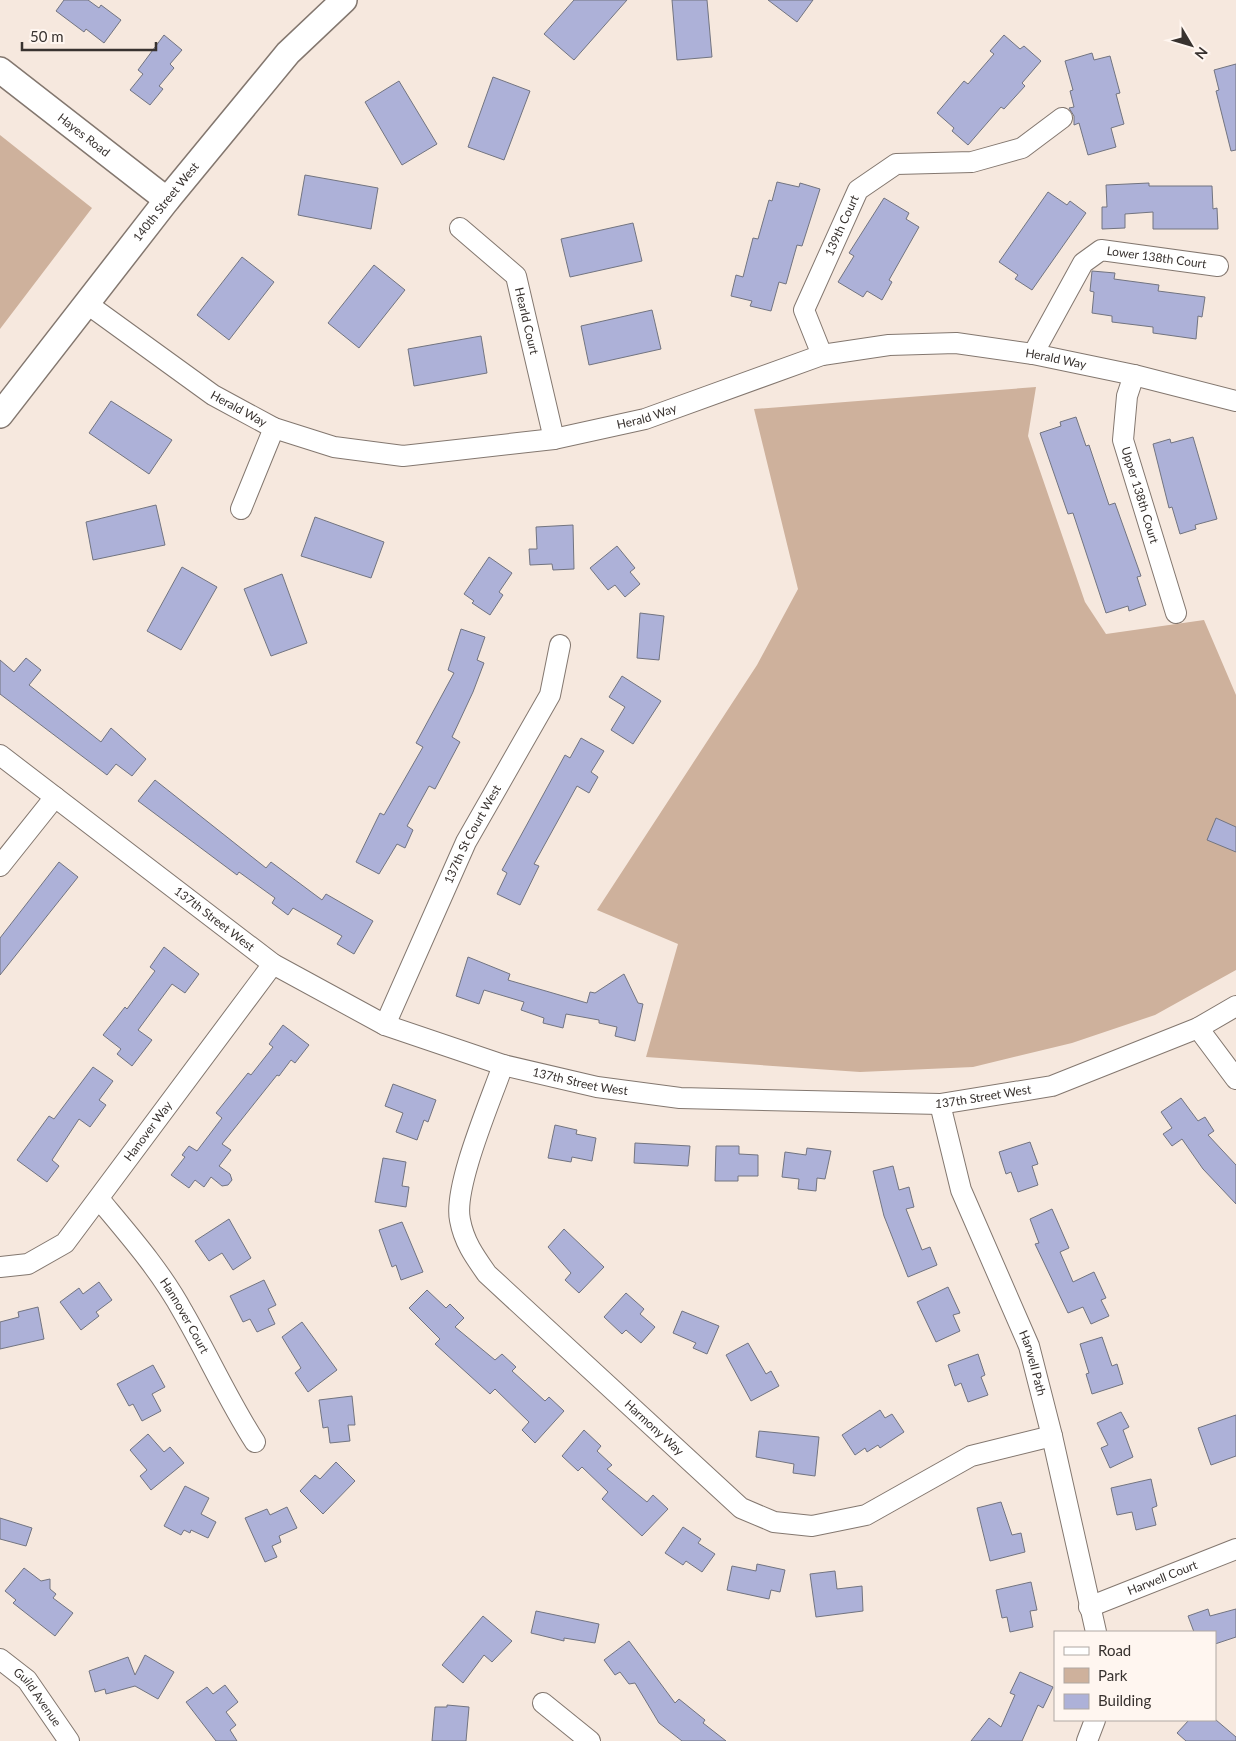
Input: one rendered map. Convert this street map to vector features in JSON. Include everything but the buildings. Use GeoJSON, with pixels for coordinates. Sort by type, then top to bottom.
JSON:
{"type":"FeatureCollection","features":[{"type":"Feature","properties":{"kind":"street","name":"140th Street West"},"geometry":{"type":"LineString","coordinates":[[0,415],[167,200],[288,53],[344,0]]}},
{"type":"Feature","properties":{"kind":"street","name":"Hayes Road"},"geometry":{"type":"LineString","coordinates":[[0,70],[167,200]]}},
{"type":"Feature","properties":{"kind":"street","name":"139th Court"},"geometry":{"type":"LineString","coordinates":[[822,355],[804,310],[858,190],[896,164],[972,162],[1022,148],[1062,118]]}},
{"type":"Feature","properties":{"kind":"street","name":"Hearld Court"},"geometry":{"type":"LineString","coordinates":[[460,228],[516,276],[554,439]]}},
{"type":"Feature","properties":{"kind":"street","name":"Lower 138th Court"},"geometry":{"type":"LineString","coordinates":[[1033,354],[1083,263],[1100,250],[1218,266]]}},
{"type":"Feature","properties":{"kind":"street","name":"Herald Way"},"geometry":{"type":"LineString","coordinates":[[86,304],[214,395],[274,428],[334,447],[403,456],[554,439],[646,419],[822,355],[889,345],[956,343],[1033,354],[1134,374],[1236,401]]}},
{"type":"Feature","properties":{"kind":"street","name":"Upper 138th Court"},"geometry":{"type":"LineString","coordinates":[[1134,374],[1127,396],[1123,440],[1176,613]]}},
{"type":"Feature","properties":{"kind":"street"},"geometry":{"type":"LineString","coordinates":[[240,509],[274,428]]}},
{"type":"Feature","properties":{"kind":"street","name":"137th St Court West"},"geometry":{"type":"LineString","coordinates":[[385,1025],[466,842],[550,695],[560,644]]}},
{"type":"Feature","properties":{"kind":"street","name":"137th Street West"},"geometry":{"type":"LineString","coordinates":[[0,755],[273,964],[385,1025],[502,1065],[597,1087],[680,1098],[940,1104],[1052,1086],[1198,1028],[1236,1006]]}},
{"type":"Feature","properties":{"kind":"street"},"geometry":{"type":"LineString","coordinates":[[0,866],[55,797]]}},
{"type":"Feature","properties":{"kind":"street","name":"Hanover Way"},"geometry":{"type":"LineString","coordinates":[[0,1267],[28,1264],[65,1243],[273,964]]}},
{"type":"Feature","properties":{"kind":"street"},"geometry":{"type":"LineString","coordinates":[[1198,1028],[1236,1079]]}},
{"type":"Feature","properties":{"kind":"street","name":"Harmony Way"},"geometry":{"type":"LineString","coordinates":[[502,1065],[460,1189],[459,1218],[467,1246],[487,1274],[741,1508],[774,1522],[812,1526],[866,1514],[971,1456],[1052,1436]]}},
{"type":"Feature","properties":{"kind":"street","name":"Harwell Path"},"geometry":{"type":"LineString","coordinates":[[940,1104],[961,1190],[1029,1346],[1052,1436],[1096,1631]]}},
{"type":"Feature","properties":{"kind":"street","name":"Hannover Court"},"geometry":{"type":"LineString","coordinates":[[99,1199],[150,1259],[183,1311],[235,1410],[256,1442]]}},
{"type":"Feature","properties":{"kind":"street","name":"Harwell Court"},"geometry":{"type":"LineString","coordinates":[[1089,1607],[1236,1549]]}},
{"type":"Feature","properties":{"kind":"street","name":"Guild Avenue"},"geometry":{"type":"LineString","coordinates":[[0,1659],[26,1680],[69,1741]]}},
{"type":"Feature","properties":{"kind":"street"},"geometry":{"type":"LineString","coordinates":[[543,1703],[590,1741]]}},
{"type":"Feature","properties":{"kind":"street"},"geometry":{"type":"LineString","coordinates":[[1087,1741],[1095,1721]]}},
{"type":"Feature","properties":{"kind":"green space"},"geometry":{"type":"Polygon","coordinates":[[[0,135],[92,208],[0,329],[0,135]]]}},
{"type":"Feature","properties":{"kind":"green space"},"geometry":{"type":"Polygon","coordinates":[[[1036,387],[1028,436],[1085,602],[1106,634],[1204,620],[1236,695],[1236,970],[1155,1015],[1072,1043],[973,1067],[860,1072],[646,1057],[678,944],[597,910],[757,665],[798,589],[754,409],[1036,387]]]}}]}
